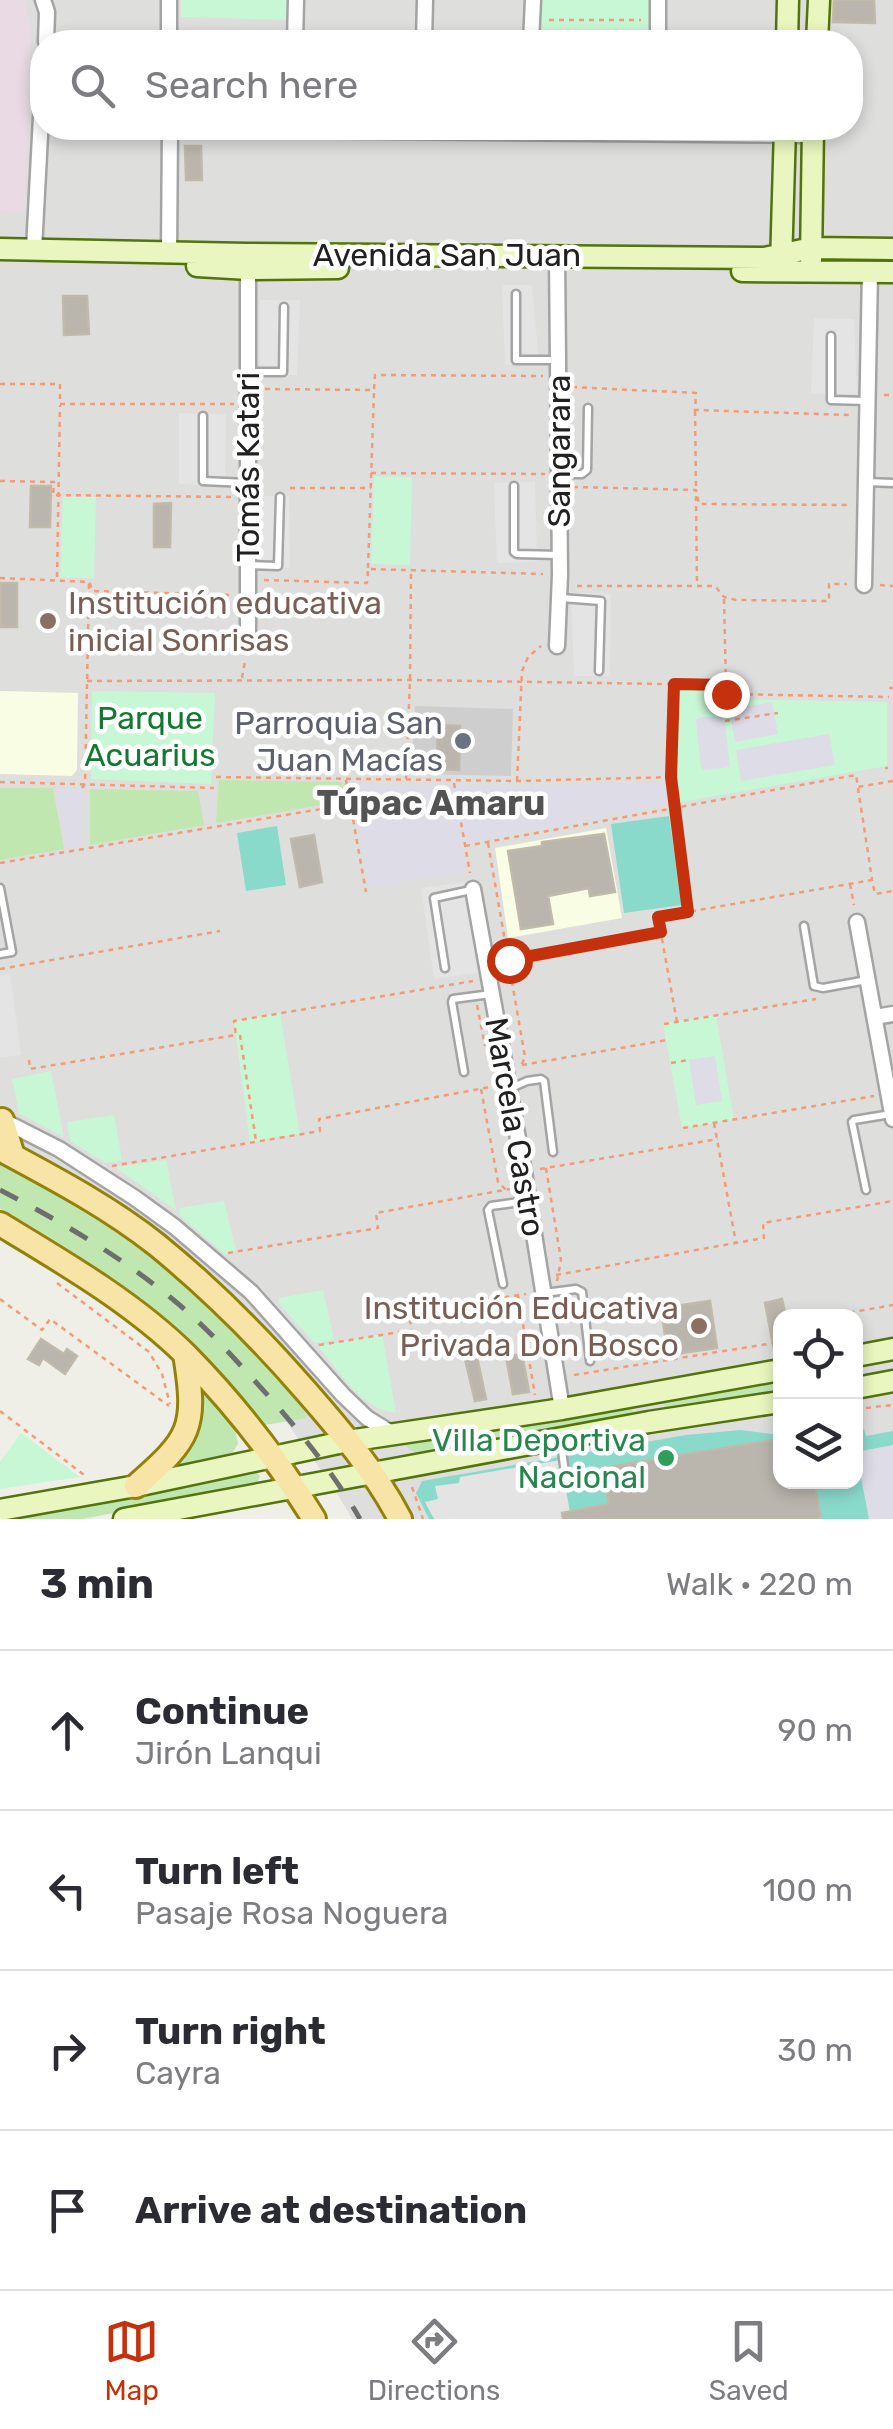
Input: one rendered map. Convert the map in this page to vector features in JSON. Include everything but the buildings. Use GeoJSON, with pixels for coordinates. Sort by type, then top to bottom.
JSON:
{"type":"FeatureCollection","features":[{"type":"Feature","properties":{"kind":"main road"},"geometry":{"type":"LineString","coordinates":[[1,1119],[6,1152],[154,1243],[259,1337],[348,1442],[385,1491],[400,1519]]}},
{"type":"Feature","properties":{"kind":"main road"},"geometry":{"type":"LineString","coordinates":[[0,1224],[121,1301],[185,1354],[255,1432],[314,1519]]}},
{"type":"Feature","properties":{"kind":"main road"},"geometry":{"type":"LineString","coordinates":[[136,1486],[170,1456],[186,1432],[191,1401],[185,1354]]}},
{"type":"Feature","properties":{"kind":"street"},"geometry":{"type":"LineString","coordinates":[[44,0],[46,30]]}},
{"type":"Feature","properties":{"kind":"street"},"geometry":{"type":"LineString","coordinates":[[169,0],[169,30]]}},
{"type":"Feature","properties":{"kind":"street"},"geometry":{"type":"LineString","coordinates":[[295,30],[296,0]]}},
{"type":"Feature","properties":{"kind":"street"},"geometry":{"type":"LineString","coordinates":[[425,30],[426,0]]}},
{"type":"Feature","properties":{"kind":"street"},"geometry":{"type":"LineString","coordinates":[[532,30],[533,0]]}},
{"type":"Feature","properties":{"kind":"street"},"geometry":{"type":"LineString","coordinates":[[658,0],[658,30]]}},
{"type":"Feature","properties":{"kind":"street"},"geometry":{"type":"LineString","coordinates":[[787,30],[788,0]]}},
{"type":"Feature","properties":{"kind":"street"},"geometry":{"type":"LineString","coordinates":[[817,30],[818,0]]}},
{"type":"Feature","properties":{"kind":"street"},"geometry":{"type":"LineString","coordinates":[[34,249],[40,140]]}},
{"type":"Feature","properties":{"kind":"street"},"geometry":{"type":"LineString","coordinates":[[169,252],[170,140]]}},
{"type":"Feature","properties":{"kind":"street"},"geometry":{"type":"LineString","coordinates":[[781,263],[785,140]]}},
{"type":"Feature","properties":{"kind":"street"},"geometry":{"type":"LineString","coordinates":[[810,272],[813,140]]}},
{"type":"Feature","properties":{"kind":"street","name":"Avenida San Juan"},"geometry":{"type":"LineString","coordinates":[[781,263],[812,248],[893,249]]}},
{"type":"Feature","properties":{"kind":"street","name":"Avenida San Juan"},"geometry":{"type":"LineString","coordinates":[[0,249],[169,252],[248,261]]}},
{"type":"Feature","properties":{"kind":"street","name":"Avenida San Juan"},"geometry":{"type":"LineString","coordinates":[[0,262],[764,258],[810,272],[893,272]]}},
{"type":"Feature","properties":{"kind":"street","name":"Tomás Katari"},"geometry":{"type":"LineString","coordinates":[[248,261],[248,644]]}},
{"type":"Feature","properties":{"kind":"street","name":"Sangarara"},"geometry":{"type":"LineString","coordinates":[[557,646],[558,262]]}},
{"type":"Feature","properties":{"kind":"street"},"geometry":{"type":"LineString","coordinates":[[864,585],[870,271]]}},
{"type":"Feature","properties":{"kind":"street","name":"Marcela Castro"},"geometry":{"type":"LineString","coordinates":[[473,890],[547,1292],[561,1399]]}},
{"type":"Feature","properties":{"kind":"street"},"geometry":{"type":"LineString","coordinates":[[857,922],[892,1116]]}},
{"type":"Feature","properties":{"kind":"street"},"geometry":{"type":"LineString","coordinates":[[874,1018],[893,1014]]}},
{"type":"Feature","properties":{"kind":"street"},"geometry":{"type":"LineString","coordinates":[[1,1119],[59,1149],[148,1207],[251,1292],[355,1407],[393,1434]]}},
{"type":"Feature","properties":{"kind":"street"},"geometry":{"type":"LineString","coordinates":[[863,1355],[893,1349]]}},
{"type":"Feature","properties":{"kind":"street"},"geometry":{"type":"LineString","coordinates":[[0,1510],[561,1399],[643,1395],[773,1371]]}},
{"type":"Feature","properties":{"kind":"street"},"geometry":{"type":"LineString","coordinates":[[863,1387],[893,1381]]}},
{"type":"Feature","properties":{"kind":"street"},"geometry":{"type":"LineString","coordinates":[[643,1395],[649,1422]]}},
{"type":"Feature","properties":{"kind":"street"},"geometry":{"type":"LineString","coordinates":[[124,1519],[649,1422],[773,1403]]}},
{"type":"Feature","properties":{"kind":"lane"},"geometry":{"type":"LineString","coordinates":[[516,294],[516,360],[559,360]]}},
{"type":"Feature","properties":{"kind":"lane"},"geometry":{"type":"LineString","coordinates":[[248,372],[284,372],[284,308]]}},
{"type":"Feature","properties":{"kind":"lane"},"geometry":{"type":"LineString","coordinates":[[831,336],[830,400],[867,408]]}},
{"type":"Feature","properties":{"kind":"lane"},"geometry":{"type":"LineString","coordinates":[[560,480],[587,470],[588,408]]}},
{"type":"Feature","properties":{"kind":"lane"},"geometry":{"type":"LineString","coordinates":[[203,416],[204,481],[248,490]]}},
{"type":"Feature","properties":{"kind":"lane"},"geometry":{"type":"LineString","coordinates":[[866,482],[893,483]]}},
{"type":"Feature","properties":{"kind":"lane"},"geometry":{"type":"LineString","coordinates":[[514,486],[514,552],[560,555]]}},
{"type":"Feature","properties":{"kind":"lane"},"geometry":{"type":"LineString","coordinates":[[248,580],[278,566],[282,492]]}},
{"type":"Feature","properties":{"kind":"lane"},"geometry":{"type":"LineString","coordinates":[[560,586],[601,602],[599,671]]}},
{"type":"Feature","properties":{"kind":"lane"},"geometry":{"type":"LineString","coordinates":[[0,888],[12,952],[0,954]]}},
{"type":"Feature","properties":{"kind":"lane"},"geometry":{"type":"LineString","coordinates":[[446,968],[434,898],[473,890]]}},
{"type":"Feature","properties":{"kind":"lane"},"geometry":{"type":"LineString","coordinates":[[804,926],[814,986],[868,980]]}},
{"type":"Feature","properties":{"kind":"lane"},"geometry":{"type":"LineString","coordinates":[[464,1072],[452,1002],[475,996],[490,978]]}},
{"type":"Feature","properties":{"kind":"lane"},"geometry":{"type":"LineString","coordinates":[[511,1086],[544,1081],[553,1152]]}},
{"type":"Feature","properties":{"kind":"lane"},"geometry":{"type":"LineString","coordinates":[[866,1190],[852,1122],[892,1116]]}},
{"type":"Feature","properties":{"kind":"lane"},"geometry":{"type":"LineString","coordinates":[[503,1284],[488,1210],[526,1186]]}},
{"type":"Feature","properties":{"kind":"lane"},"geometry":{"type":"LineString","coordinates":[[547,1292],[582,1292],[590,1361]]}},
{"type":"Feature","properties":{"kind":"lane"},"geometry":{"type":"LineString","coordinates":[[560,1439],[566,1481]]}},
{"type":"Feature","properties":{"kind":"path"},"geometry":{"type":"LineString","coordinates":[[532,20],[658,20]]}},
{"type":"Feature","properties":{"kind":"path"},"geometry":{"type":"LineString","coordinates":[[89,582],[93,592],[248,580],[367,583],[375,375],[696,392],[696,586]]}},
{"type":"Feature","properties":{"kind":"path"},"geometry":{"type":"LineString","coordinates":[[0,384],[60,384],[57,580]]}},
{"type":"Feature","properties":{"kind":"path"},"geometry":{"type":"LineString","coordinates":[[60,404],[374,390]]}},
{"type":"Feature","properties":{"kind":"path"},"geometry":{"type":"LineString","coordinates":[[695,410],[867,408]]}},
{"type":"Feature","properties":{"kind":"path"},"geometry":{"type":"LineString","coordinates":[[372,473],[696,490]]}},
{"type":"Feature","properties":{"kind":"path"},"geometry":{"type":"LineString","coordinates":[[0,481],[54,482],[54,495],[248,490]]}},
{"type":"Feature","properties":{"kind":"path"},"geometry":{"type":"LineString","coordinates":[[282,492],[371,488]]}},
{"type":"Feature","properties":{"kind":"path"},"geometry":{"type":"LineString","coordinates":[[696,490],[699,504],[865,505]]}},
{"type":"Feature","properties":{"kind":"path"},"geometry":{"type":"LineString","coordinates":[[368,569],[560,586],[715,586],[724,597],[736,600],[829,601],[829,584],[893,586]]}},
{"type":"Feature","properties":{"kind":"path"},"geometry":{"type":"LineString","coordinates":[[406,780],[411,570]]}},
{"type":"Feature","properties":{"kind":"path"},"geometry":{"type":"LineString","coordinates":[[0,578],[89,582]]}},
{"type":"Feature","properties":{"kind":"path"},"geometry":{"type":"LineString","coordinates":[[84,786],[89,582]]}},
{"type":"Feature","properties":{"kind":"path"},"geometry":{"type":"LineString","coordinates":[[724,597],[726,694],[889,698]]}},
{"type":"Feature","properties":{"kind":"path"},"geometry":{"type":"LineString","coordinates":[[242,679],[248,644]]}},
{"type":"Feature","properties":{"kind":"path"},"geometry":{"type":"LineString","coordinates":[[517,781],[520,682],[528,657],[540,646],[557,646]]}},
{"type":"Feature","properties":{"kind":"path"},"geometry":{"type":"LineString","coordinates":[[88,680],[726,685]]}},
{"type":"Feature","properties":{"kind":"path"},"geometry":{"type":"LineString","coordinates":[[674,684],[671,777],[688,912]]}},
{"type":"Feature","properties":{"kind":"path"},"geometry":{"type":"LineString","coordinates":[[725,721],[778,713]]}},
{"type":"Feature","properties":{"kind":"path"},"geometry":{"type":"LineString","coordinates":[[465,846],[858,775],[875,894],[893,891]]}},
{"type":"Feature","properties":{"kind":"path"},"geometry":{"type":"LineString","coordinates":[[216,777],[517,781],[671,777]]}},
{"type":"Feature","properties":{"kind":"path"},"geometry":{"type":"LineString","coordinates":[[346,778],[366,892]]}},
{"type":"Feature","properties":{"kind":"path"},"geometry":{"type":"LineString","coordinates":[[454,780],[473,890]]}},
{"type":"Feature","properties":{"kind":"path"},"geometry":{"type":"LineString","coordinates":[[858,787],[893,781]]}},
{"type":"Feature","properties":{"kind":"path"},"geometry":{"type":"LineString","coordinates":[[0,782],[214,788]]}},
{"type":"Feature","properties":{"kind":"path"},"geometry":{"type":"LineString","coordinates":[[0,863],[351,804]]}},
{"type":"Feature","properties":{"kind":"path"},"geometry":{"type":"LineString","coordinates":[[91,1170],[320,1130],[318,1120],[511,1086],[525,1058],[488,842]]}},
{"type":"Feature","properties":{"kind":"path"},"geometry":{"type":"LineString","coordinates":[[677,1022],[658,917],[872,880]]}},
{"type":"Feature","properties":{"kind":"path"},"geometry":{"type":"LineString","coordinates":[[850,884],[857,922]]}},
{"type":"Feature","properties":{"kind":"path"},"geometry":{"type":"LineString","coordinates":[[0,969],[220,931]]}},
{"type":"Feature","properties":{"kind":"path"},"geometry":{"type":"LineString","coordinates":[[256,1141],[240,1035],[234,1020],[490,978],[509,960],[661,932]]}},
{"type":"Feature","properties":{"kind":"path"},"geometry":{"type":"LineString","coordinates":[[475,996],[486,1050]]}},
{"type":"Feature","properties":{"kind":"path"},"geometry":{"type":"LineString","coordinates":[[664,1024],[831,996]]}},
{"type":"Feature","properties":{"kind":"path"},"geometry":{"type":"LineString","coordinates":[[29,1060],[30,1069],[240,1035]]}},
{"type":"Feature","properties":{"kind":"path"},"geometry":{"type":"LineString","coordinates":[[522,1065],[667,1040]]}},
{"type":"Feature","properties":{"kind":"path"},"geometry":{"type":"LineString","coordinates":[[672,1063],[689,1060]]}},
{"type":"Feature","properties":{"kind":"path"},"geometry":{"type":"LineString","coordinates":[[481,1089],[498,1182],[506,1190]]}},
{"type":"Feature","properties":{"kind":"path"},"geometry":{"type":"LineString","coordinates":[[683,1128],[888,1093]]}},
{"type":"Feature","properties":{"kind":"path"},"geometry":{"type":"LineString","coordinates":[[714,1122],[736,1243]]}},
{"type":"Feature","properties":{"kind":"path"},"geometry":{"type":"LineString","coordinates":[[210,1257],[378,1228],[376,1213],[526,1186],[546,1168],[718,1140]]}},
{"type":"Feature","properties":{"kind":"path"},"geometry":{"type":"LineString","coordinates":[[302,1348],[412,1330],[408,1312],[547,1292],[561,1260],[546,1168]]}},
{"type":"Feature","properties":{"kind":"path"},"geometry":{"type":"LineString","coordinates":[[558,1274],[764,1238],[763,1223],[893,1201]]}},
{"type":"Feature","properties":{"kind":"path"},"geometry":{"type":"LineString","coordinates":[[0,1299],[42,1330],[50,1319],[171,1407],[162,1374],[149,1352],[54,1280]]}},
{"type":"Feature","properties":{"kind":"path"},"geometry":{"type":"LineString","coordinates":[[518,1295],[536,1401]]}},
{"type":"Feature","properties":{"kind":"path"},"geometry":{"type":"LineString","coordinates":[[863,1310],[893,1305]]}},
{"type":"Feature","properties":{"kind":"path"},"geometry":{"type":"LineString","coordinates":[[561,1399],[570,1376],[773,1343]]}},
{"type":"Feature","properties":{"kind":"path"},"geometry":{"type":"LineString","coordinates":[[863,1408],[893,1405]]}},
{"type":"Feature","properties":{"kind":"path"},"geometry":{"type":"LineString","coordinates":[[0,1411],[92,1480],[80,1482]]}},
{"type":"Feature","properties":{"kind":"path"},"geometry":{"type":"LineString","coordinates":[[412,1487],[423,1519]]}},
{"type":"Feature","properties":{"kind":"shaded area"},"geometry":{"type":"Polygon","coordinates":[[[0,0],[893,0],[893,1519],[352,1519],[279,1412],[243,1372],[0,1194],[0,0]]]}},
{"type":"Feature","properties":{"kind":"shaded area"},"geometry":{"type":"Polygon","coordinates":[[[0,0],[24,0],[31,28],[24,212],[0,211],[0,0]]]}},
{"type":"Feature","properties":{"kind":"shaded area"},"geometry":{"type":"Polygon","coordinates":[[[502,285],[532,285],[539,363],[505,365],[502,285]]]}},
{"type":"Feature","properties":{"kind":"shaded area"},"geometry":{"type":"Polygon","coordinates":[[[260,300],[300,300],[297,375],[260,375],[260,300]]]}},
{"type":"Feature","properties":{"kind":"shaded area"},"geometry":{"type":"Polygon","coordinates":[[[814,318],[854,319],[857,394],[811,394],[814,318]]]}},
{"type":"Feature","properties":{"kind":"shaded area"},"geometry":{"type":"Polygon","coordinates":[[[179,413],[226,414],[225,485],[179,484],[179,413]]]}},
{"type":"Feature","properties":{"kind":"shaded area"},"geometry":{"type":"Polygon","coordinates":[[[535,482],[537,562],[497,563],[494,483],[535,482]]]}},
{"type":"Feature","properties":{"kind":"shaded area"},"geometry":{"type":"Polygon","coordinates":[[[251,496],[289,496],[290,568],[252,568],[251,496]]]}},
{"type":"Feature","properties":{"kind":"shaded area"},"geometry":{"type":"Polygon","coordinates":[[[571,592],[611,594],[610,676],[574,676],[571,592]]]}},
{"type":"Feature","properties":{"kind":"shaded area"},"geometry":{"type":"Polygon","coordinates":[[[0,691],[78,693],[77,770],[72,776],[0,774],[0,691]]]}},
{"type":"Feature","properties":{"kind":"shaded area"},"geometry":{"type":"Polygon","coordinates":[[[772,702],[778,734],[735,742],[729,710],[772,702]]]}},
{"type":"Feature","properties":{"kind":"shaded area","name":"Parroquia San Juan Macías"},"geometry":{"type":"Polygon","coordinates":[[[415,706],[513,709],[511,776],[411,774],[415,706]]]}},
{"type":"Feature","properties":{"kind":"shaded area"},"geometry":{"type":"Polygon","coordinates":[[[724,717],[730,767],[701,768],[696,720],[724,717]]]}},
{"type":"Feature","properties":{"kind":"shaded area"},"geometry":{"type":"Polygon","coordinates":[[[829,734],[835,765],[741,781],[736,750],[829,734]]]}},
{"type":"Feature","properties":{"kind":"shaded area"},"geometry":{"type":"Polygon","coordinates":[[[667,782],[670,804],[461,843],[466,871],[369,887],[351,783],[517,786],[667,782]]]}},
{"type":"Feature","properties":{"kind":"shaded area"},"geometry":{"type":"Polygon","coordinates":[[[82,788],[82,846],[67,848],[56,789],[82,788]]]}},
{"type":"Feature","properties":{"kind":"shaded area"},"geometry":{"type":"Polygon","coordinates":[[[669,816],[682,905],[624,913],[611,824],[669,816]]]}},
{"type":"Feature","properties":{"kind":"shaded area"},"geometry":{"type":"Polygon","coordinates":[[[277,826],[286,885],[246,891],[237,833],[277,826]]]}},
{"type":"Feature","properties":{"kind":"shaded area"},"geometry":{"type":"Polygon","coordinates":[[[606,828],[622,918],[508,938],[495,848],[606,828]]]}},
{"type":"Feature","properties":{"kind":"shaded area"},"geometry":{"type":"Polygon","coordinates":[[[466,882],[478,973],[434,979],[421,888],[466,882]]]}},
{"type":"Feature","properties":{"kind":"shaded area"},"geometry":{"type":"Polygon","coordinates":[[[10,974],[21,1055],[0,1058],[0,975],[10,974]]]}},
{"type":"Feature","properties":{"kind":"shaded area"},"geometry":{"type":"Polygon","coordinates":[[[715,1056],[722,1101],[696,1105],[689,1060],[715,1056]]]}},
{"type":"Feature","properties":{"kind":"shaded area","name":"Villa Deportiva Nacional"},"geometry":{"type":"Polygon","coordinates":[[[863,1429],[866,1436],[893,1431],[893,1519],[429,1519],[416,1493],[422,1481],[686,1435],[741,1430],[773,1434],[773,1489],[863,1489],[863,1429]]]}},
{"type":"Feature","properties":{"kind":"shaded area"},"geometry":{"type":"Polygon","coordinates":[[[893,1445],[893,1519],[869,1519],[863,1488],[863,1451],[893,1445]]]}},
{"type":"Feature","properties":{"kind":"shaded area"},"geometry":{"type":"Polygon","coordinates":[[[561,1460],[571,1519],[434,1519],[425,1502],[438,1499],[435,1486],[459,1483],[460,1477],[561,1460]]]}},
{"type":"Feature","properties":{"kind":"green space"},"geometry":{"type":"Polygon","coordinates":[[[181,0],[290,0],[289,20],[181,17],[181,0]]]}},
{"type":"Feature","properties":{"kind":"green space"},"geometry":{"type":"Polygon","coordinates":[[[540,0],[651,0],[651,30],[539,30],[540,0]]]}},
{"type":"Feature","properties":{"kind":"green space"},"geometry":{"type":"Polygon","coordinates":[[[374,476],[412,477],[410,565],[371,564],[374,476]]]}},
{"type":"Feature","properties":{"kind":"green space"},"geometry":{"type":"Polygon","coordinates":[[[63,497],[96,497],[94,578],[60,578],[63,497]]]}},
{"type":"Feature","properties":{"kind":"green space"},"geometry":{"type":"Polygon","coordinates":[[[679,689],[720,690],[722,699],[887,702],[887,766],[680,802],[679,689]]]}},
{"type":"Feature","properties":{"kind":"green space","name":"Parque Acuarius"},"geometry":{"type":"Polygon","coordinates":[[[92,691],[215,693],[211,784],[91,779],[92,691]]]}},
{"type":"Feature","properties":{"kind":"green space"},"geometry":{"type":"Polygon","coordinates":[[[219,780],[342,782],[345,801],[216,823],[219,780]]]}},
{"type":"Feature","properties":{"kind":"green space"},"geometry":{"type":"Polygon","coordinates":[[[0,788],[53,788],[64,849],[0,860],[0,788]]]}},
{"type":"Feature","properties":{"kind":"green space"},"geometry":{"type":"Polygon","coordinates":[[[90,789],[198,791],[204,825],[90,845],[90,789]]]}},
{"type":"Feature","properties":{"kind":"green space"},"geometry":{"type":"Polygon","coordinates":[[[280,1013],[300,1134],[250,1142],[234,1021],[280,1013]]]}},
{"type":"Feature","properties":{"kind":"green space"},"geometry":{"type":"Polygon","coordinates":[[[716,1015],[734,1120],[682,1128],[663,1023],[716,1015]]]}},
{"type":"Feature","properties":{"kind":"green space"},"geometry":{"type":"Polygon","coordinates":[[[51,1071],[64,1137],[19,1113],[12,1079],[51,1071]]]}},
{"type":"Feature","properties":{"kind":"green space"},"geometry":{"type":"Polygon","coordinates":[[[114,1115],[122,1160],[106,1163],[70,1141],[67,1122],[114,1115]]]}},
{"type":"Feature","properties":{"kind":"green space"},"geometry":{"type":"Polygon","coordinates":[[[166,1160],[176,1210],[115,1167],[166,1160]]]}},
{"type":"Feature","properties":{"kind":"green space"},"geometry":{"type":"Polygon","coordinates":[[[0,1164],[88,1213],[175,1277],[277,1374],[307,1418],[265,1425],[206,1361],[143,1304],[74,1253],[0,1209],[0,1164]]]}},
{"type":"Feature","properties":{"kind":"green space"},"geometry":{"type":"Polygon","coordinates":[[[224,1201],[236,1251],[225,1254],[180,1216],[179,1208],[224,1201]]]}},
{"type":"Feature","properties":{"kind":"green space"},"geometry":{"type":"Polygon","coordinates":[[[323,1290],[334,1340],[315,1343],[278,1298],[323,1290]]]}},
{"type":"Feature","properties":{"kind":"green space"},"geometry":{"type":"Polygon","coordinates":[[[382,1334],[396,1413],[361,1397],[318,1346],[382,1334]]]}},
{"type":"Feature","properties":{"kind":"green space"},"geometry":{"type":"Polygon","coordinates":[[[773,1378],[773,1391],[665,1410],[663,1398],[773,1378]]]}},
{"type":"Feature","properties":{"kind":"green space"},"geometry":{"type":"Polygon","coordinates":[[[196,1392],[203,1392],[235,1429],[238,1444],[232,1453],[180,1466],[177,1463],[196,1392]]]}},
{"type":"Feature","properties":{"kind":"green space"},"geometry":{"type":"Polygon","coordinates":[[[632,1405],[633,1415],[419,1456],[401,1442],[632,1405]]]}},
{"type":"Feature","properties":{"kind":"green space"},"geometry":{"type":"Polygon","coordinates":[[[21,1433],[80,1477],[0,1489],[0,1462],[21,1433]]]}},
{"type":"Feature","properties":{"kind":"green space"},"geometry":{"type":"Polygon","coordinates":[[[253,1469],[260,1476],[256,1485],[83,1519],[0,1519],[253,1469]]]}},
{"type":"Feature","properties":{"kind":"railway"},"geometry":{"type":"LineString","coordinates":[[0,1190],[113,1255],[189,1313],[297,1429],[360,1519]]}},
{"type":"Feature","properties":{"kind":"place","name":"Institución educativa inicial Sonrisas"},"geometry":{"type":"Point","coordinates":[48,621]}},
{"type":"Feature","properties":{"kind":"place","name":"Parroquia San Juan Macías"},"geometry":{"type":"Point","coordinates":[463,741]}},
{"type":"Feature","properties":{"kind":"place","name":"Institución Educativa Privada Don Bosco"},"geometry":{"type":"Point","coordinates":[699,1326]}},
{"type":"Feature","properties":{"kind":"place","name":"Villa Deportiva Nacional"},"geometry":{"type":"Point","coordinates":[666,1458]}},
{"type":"Feature","properties":{"kind":"district","name":"Túpac Amaru"},"geometry":{"type":"Point","coordinates":[431,803]}},
{"type":"Feature","properties":{"kind":"route"},"geometry":{"type":"LineString","coordinates":[[509,960],[661,932],[658,917],[688,912],[671,777],[674,684],[726,685],[726,694]]}}]}
